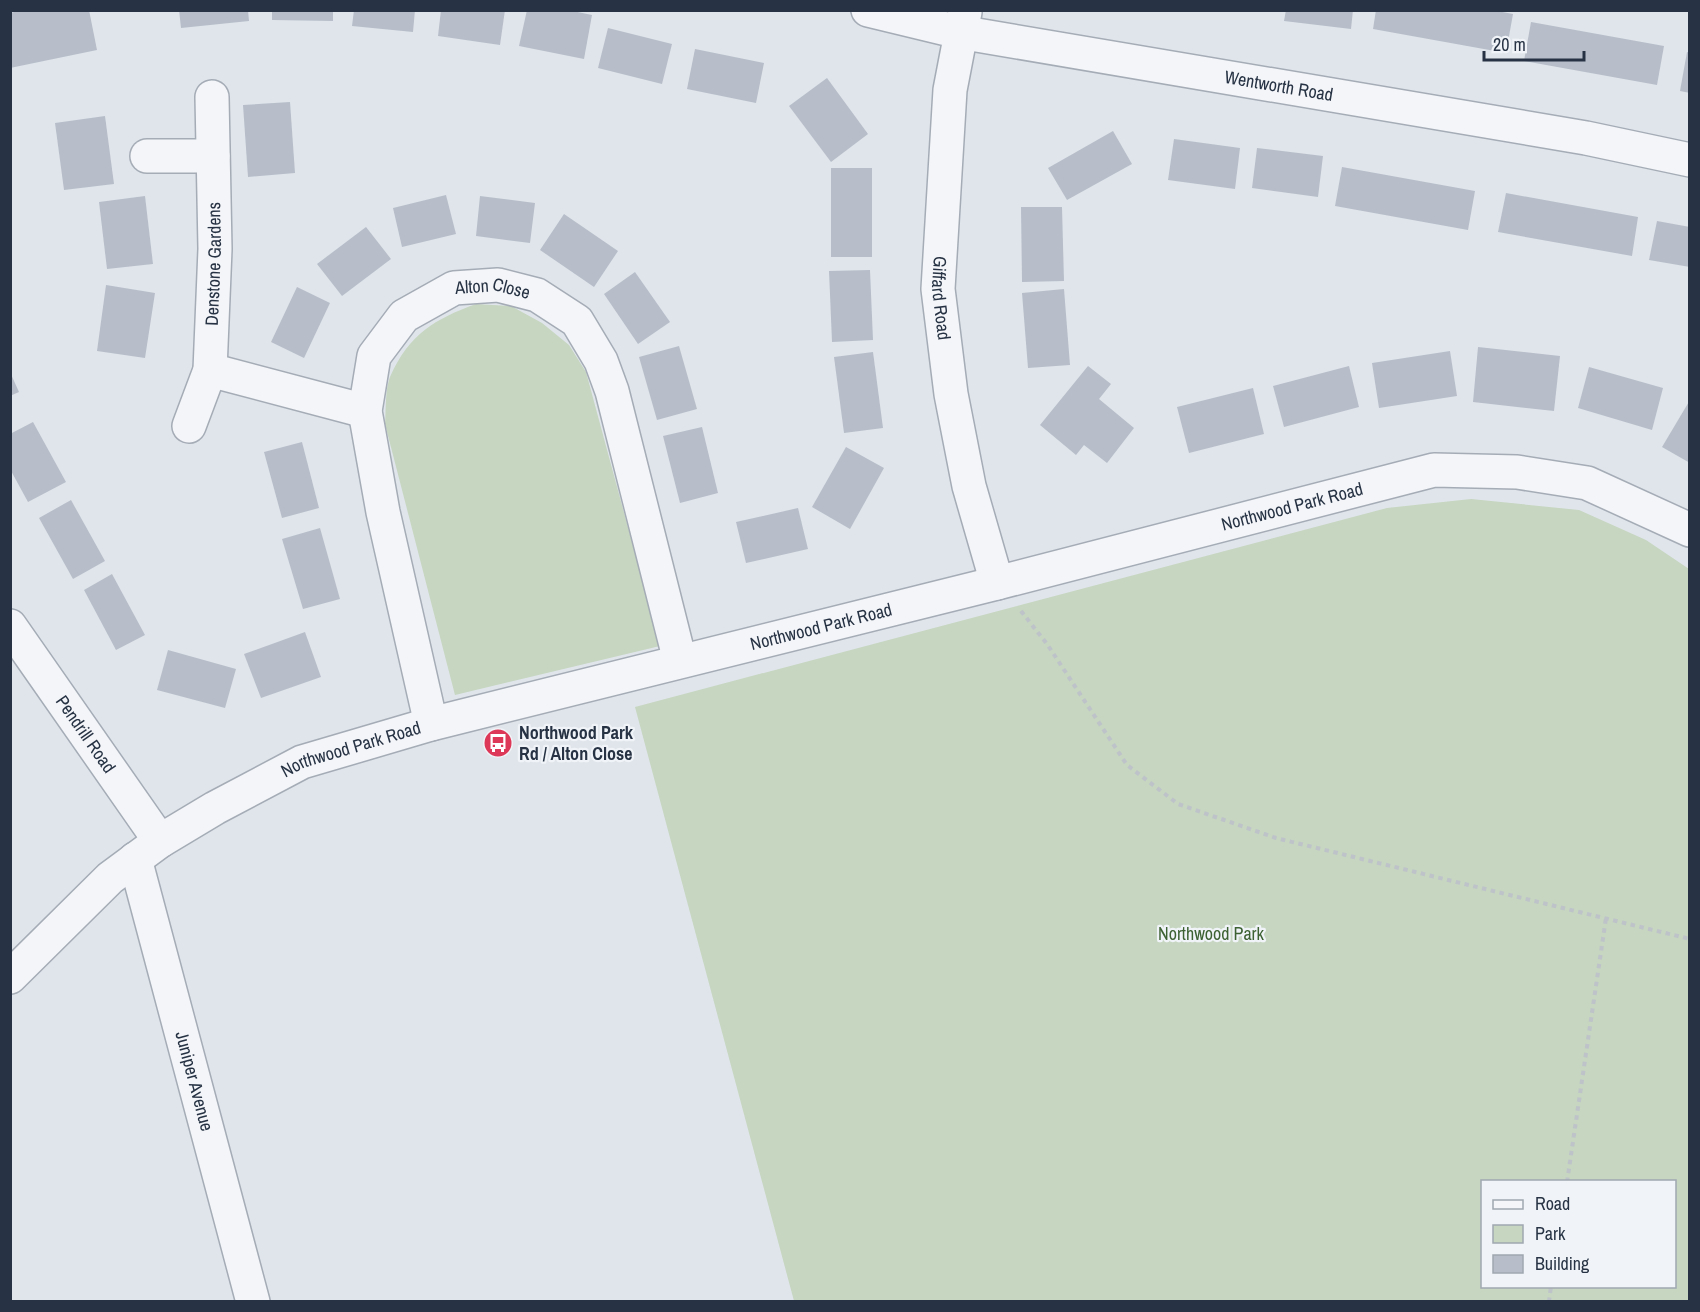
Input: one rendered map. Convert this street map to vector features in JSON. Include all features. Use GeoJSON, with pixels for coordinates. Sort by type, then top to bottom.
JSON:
{"type":"FeatureCollection","features":[{"type":"Feature","properties":{"kind":"street","name":"Wentworth Road"},"geometry":{"type":"LineString","coordinates":[[868,10],[962,21],[1574,136],[1689,160]]}},
{"type":"Feature","properties":{"kind":"street","name":"Giffard Road"},"geometry":{"type":"LineString","coordinates":[[962,21],[944,158],[938,289],[951,394],[969,486],[997,583]]}},
{"type":"Feature","properties":{"kind":"street","name":"Denstone Gardens"},"geometry":{"type":"LineString","coordinates":[[189,426],[210,370],[215,249],[212,97]]}},
{"type":"Feature","properties":{"kind":"street"},"geometry":{"type":"LineString","coordinates":[[147,156],[213,156]]}},
{"type":"Feature","properties":{"kind":"street","name":"Alton Close"},"geometry":{"type":"LineString","coordinates":[[431,724],[383,512],[365,411],[374,356],[404,316],[454,288],[498,285],[537,295],[577,321],[601,361],[612,391],[680,662]]}},
{"type":"Feature","properties":{"kind":"street"},"geometry":{"type":"LineString","coordinates":[[210,370],[365,411]]}},
{"type":"Feature","properties":{"kind":"street","name":"Northwood Park Road"},"geometry":{"type":"LineString","coordinates":[[10,977],[110,878],[148,850],[256,784],[302,762],[431,724],[997,583],[1305,501],[1434,470],[1517,472],[1587,483],[1689,530]]}},
{"type":"Feature","properties":{"kind":"street","name":"Pendrill Road"},"geometry":{"type":"LineString","coordinates":[[10,626],[148,850]]}},
{"type":"Feature","properties":{"kind":"street","name":"Juniper Avenue"},"geometry":{"type":"LineString","coordinates":[[148,850],[253,1302]]}},
{"type":"Feature","properties":{"kind":"path"},"geometry":{"type":"LineString","coordinates":[[997,583],[1047,644],[1127,765],[1178,804],[1276,838],[1689,939]]}},
{"type":"Feature","properties":{"kind":"path"},"geometry":{"type":"LineString","coordinates":[[1362,859],[1606,918]]}},
{"type":"Feature","properties":{"kind":"path"},"geometry":{"type":"LineString","coordinates":[[1567,1180],[1606,918]]}},
{"type":"Feature","properties":{"kind":"green space"},"geometry":{"type":"Polygon","coordinates":[[[476,304],[511,306],[542,323],[569,345],[586,372],[660,646],[455,695],[385,424],[386,400],[390,377],[397,362],[415,339],[436,322],[476,304]]]}},
{"type":"Feature","properties":{"kind":"green space","name":"Northwood Park"},"geometry":{"type":"Polygon","coordinates":[[[1471,499],[1579,510],[1646,540],[1689,569],[1689,1301],[794,1301],[635,707],[1387,508],[1471,499]]]}},
{"type":"Feature","properties":{"kind":"building"},"geometry":{"type":"Polygon","coordinates":[[[23,10],[89,10],[97,50],[10,68],[10,13],[23,10]]]}},
{"type":"Feature","properties":{"kind":"building"},"geometry":{"type":"Polygon","coordinates":[[[179,10],[248,10],[249,21],[181,28],[179,10]]]}},
{"type":"Feature","properties":{"kind":"building"},"geometry":{"type":"Polygon","coordinates":[[[272,10],[333,10],[333,21],[272,20],[272,10]]]}},
{"type":"Feature","properties":{"kind":"building"},"geometry":{"type":"Polygon","coordinates":[[[354,10],[415,10],[413,32],[352,26],[354,10]]]}},
{"type":"Feature","properties":{"kind":"building"},"geometry":{"type":"Polygon","coordinates":[[[441,10],[505,10],[500,45],[438,36],[441,10]]]}},
{"type":"Feature","properties":{"kind":"building"},"geometry":{"type":"Polygon","coordinates":[[[527,10],[568,10],[592,15],[584,59],[519,46],[527,10]]]}},
{"type":"Feature","properties":{"kind":"building"},"geometry":{"type":"Polygon","coordinates":[[[1286,10],[1353,10],[1351,29],[1284,21],[1286,10]]]}},
{"type":"Feature","properties":{"kind":"building"},"geometry":{"type":"Polygon","coordinates":[[[1376,10],[1492,10],[1513,14],[1506,53],[1373,29],[1376,10]]]}},
{"type":"Feature","properties":{"kind":"building"},"geometry":{"type":"Polygon","coordinates":[[[1531,22],[1664,46],[1657,85],[1524,61],[1531,22]]]}},
{"type":"Feature","properties":{"kind":"building"},"geometry":{"type":"Polygon","coordinates":[[[608,28],[672,44],[662,84],[598,68],[608,28]]]}},
{"type":"Feature","properties":{"kind":"building"},"geometry":{"type":"Polygon","coordinates":[[[695,49],[764,63],[756,103],[687,89],[695,49]]]}},
{"type":"Feature","properties":{"kind":"building"},"geometry":{"type":"Polygon","coordinates":[[[1687,52],[1690,53],[1690,93],[1680,91],[1687,52]]]}},
{"type":"Feature","properties":{"kind":"building"},"geometry":{"type":"Polygon","coordinates":[[[827,78],[868,134],[831,162],[789,106],[827,78]]]}},
{"type":"Feature","properties":{"kind":"building"},"geometry":{"type":"Polygon","coordinates":[[[290,102],[295,173],[248,177],[243,105],[290,102]]]}},
{"type":"Feature","properties":{"kind":"building"},"geometry":{"type":"Polygon","coordinates":[[[105,116],[114,184],[64,190],[55,123],[105,116]]]}},
{"type":"Feature","properties":{"kind":"building"},"geometry":{"type":"Polygon","coordinates":[[[1113,131],[1132,164],[1067,200],[1048,168],[1113,131]]]}},
{"type":"Feature","properties":{"kind":"building"},"geometry":{"type":"Polygon","coordinates":[[[1174,139],[1240,148],[1235,189],[1168,180],[1174,139]]]}},
{"type":"Feature","properties":{"kind":"building"},"geometry":{"type":"Polygon","coordinates":[[[1257,148],[1323,156],[1318,197],[1252,188],[1257,148]]]}},
{"type":"Feature","properties":{"kind":"building"},"geometry":{"type":"Polygon","coordinates":[[[1342,167],[1475,191],[1468,230],[1335,206],[1342,167]]]}},
{"type":"Feature","properties":{"kind":"building"},"geometry":{"type":"Polygon","coordinates":[[[831,168],[872,168],[872,257],[831,257],[831,168]]]}},
{"type":"Feature","properties":{"kind":"building"},"geometry":{"type":"Polygon","coordinates":[[[1506,193],[1638,217],[1632,256],[1498,232],[1506,193]]]}},
{"type":"Feature","properties":{"kind":"building"},"geometry":{"type":"Polygon","coordinates":[[[446,195],[456,234],[402,247],[393,208],[446,195]]]}},
{"type":"Feature","properties":{"kind":"building"},"geometry":{"type":"Polygon","coordinates":[[[145,196],[153,264],[107,269],[99,202],[145,196]]]}},
{"type":"Feature","properties":{"kind":"building"},"geometry":{"type":"Polygon","coordinates":[[[480,196],[535,203],[530,243],[476,236],[480,196]]]}},
{"type":"Feature","properties":{"kind":"building"},"geometry":{"type":"Polygon","coordinates":[[[1021,207],[1062,207],[1064,281],[1022,282],[1021,207]]]}},
{"type":"Feature","properties":{"kind":"building"},"geometry":{"type":"Polygon","coordinates":[[[564,214],[618,251],[594,287],[540,250],[564,214]]]}},
{"type":"Feature","properties":{"kind":"building"},"geometry":{"type":"Polygon","coordinates":[[[1657,221],[1690,227],[1690,267],[1649,260],[1657,221]]]}},
{"type":"Feature","properties":{"kind":"building"},"geometry":{"type":"Polygon","coordinates":[[[366,227],[391,259],[342,296],[317,264],[366,227]]]}},
{"type":"Feature","properties":{"kind":"building"},"geometry":{"type":"Polygon","coordinates":[[[870,270],[873,340],[832,342],[829,271],[870,270]]]}},
{"type":"Feature","properties":{"kind":"building"},"geometry":{"type":"Polygon","coordinates":[[[635,272],[670,322],[638,344],[604,294],[635,272]]]}},
{"type":"Feature","properties":{"kind":"building"},"geometry":{"type":"Polygon","coordinates":[[[106,285],[155,293],[145,358],[97,351],[106,285]]]}},
{"type":"Feature","properties":{"kind":"building"},"geometry":{"type":"Polygon","coordinates":[[[297,287],[330,303],[304,358],[271,342],[297,287]]]}},
{"type":"Feature","properties":{"kind":"building"},"geometry":{"type":"Polygon","coordinates":[[[1064,289],[1070,365],[1028,368],[1022,293],[1064,289]]]}},
{"type":"Feature","properties":{"kind":"building"},"geometry":{"type":"Polygon","coordinates":[[[679,346],[697,409],[657,420],[639,357],[679,346]]]}},
{"type":"Feature","properties":{"kind":"building"},"geometry":{"type":"Polygon","coordinates":[[[1478,347],[1560,356],[1554,411],[1473,402],[1478,347]]]}},
{"type":"Feature","properties":{"kind":"building"},"geometry":{"type":"Polygon","coordinates":[[[1450,351],[1457,396],[1379,408],[1372,363],[1450,351]]]}},
{"type":"Feature","properties":{"kind":"building"},"geometry":{"type":"Polygon","coordinates":[[[873,352],[883,428],[844,433],[834,357],[873,352]]]}},
{"type":"Feature","properties":{"kind":"building"},"geometry":{"type":"Polygon","coordinates":[[[1088,366],[1111,384],[1099,399],[1134,428],[1107,463],[1084,445],[1076,455],[1040,425],[1088,366]]]}},
{"type":"Feature","properties":{"kind":"building"},"geometry":{"type":"Polygon","coordinates":[[[1349,366],[1359,407],[1284,427],[1273,386],[1349,366]]]}},
{"type":"Feature","properties":{"kind":"building"},"geometry":{"type":"Polygon","coordinates":[[[1589,367],[1663,388],[1652,430],[1578,408],[1589,367]]]}},
{"type":"Feature","properties":{"kind":"building"},"geometry":{"type":"Polygon","coordinates":[[[10,372],[19,392],[10,396],[10,372]]]}},
{"type":"Feature","properties":{"kind":"building"},"geometry":{"type":"Polygon","coordinates":[[[1253,388],[1264,434],[1189,453],[1177,407],[1253,388]]]}},
{"type":"Feature","properties":{"kind":"building"},"geometry":{"type":"Polygon","coordinates":[[[1690,400],[1690,463],[1662,447],[1690,400]]]}},
{"type":"Feature","properties":{"kind":"building"},"geometry":{"type":"Polygon","coordinates":[[[33,422],[66,482],[28,502],[10,469],[10,434],[33,422]]]}},
{"type":"Feature","properties":{"kind":"building"},"geometry":{"type":"Polygon","coordinates":[[[702,427],[718,493],[680,503],[663,436],[702,427]]]}},
{"type":"Feature","properties":{"kind":"building"},"geometry":{"type":"Polygon","coordinates":[[[302,442],[319,508],[282,518],[264,452],[302,442]]]}},
{"type":"Feature","properties":{"kind":"building"},"geometry":{"type":"Polygon","coordinates":[[[846,447],[884,468],[850,529],[812,507],[846,447]]]}},
{"type":"Feature","properties":{"kind":"building"},"geometry":{"type":"Polygon","coordinates":[[[71,500],[105,561],[73,579],[39,518],[71,500]]]}},
{"type":"Feature","properties":{"kind":"building"},"geometry":{"type":"Polygon","coordinates":[[[798,508],[808,549],[746,563],[736,522],[798,508]]]}},
{"type":"Feature","properties":{"kind":"building"},"geometry":{"type":"Polygon","coordinates":[[[320,528],[340,599],[303,609],[282,539],[320,528]]]}},
{"type":"Feature","properties":{"kind":"building"},"geometry":{"type":"Polygon","coordinates":[[[112,574],[145,635],[116,650],[84,590],[112,574]]]}},
{"type":"Feature","properties":{"kind":"building"},"geometry":{"type":"Polygon","coordinates":[[[305,632],[321,677],[261,698],[244,654],[305,632]]]}},
{"type":"Feature","properties":{"kind":"building"},"geometry":{"type":"Polygon","coordinates":[[[168,650],[236,669],[225,708],[157,690],[168,650]]]}},
{"type":"Feature","properties":{"kind":"place","name":"Northwood Park Rd / Alton Close"},"geometry":{"type":"Point","coordinates":[498,743]}}]}
